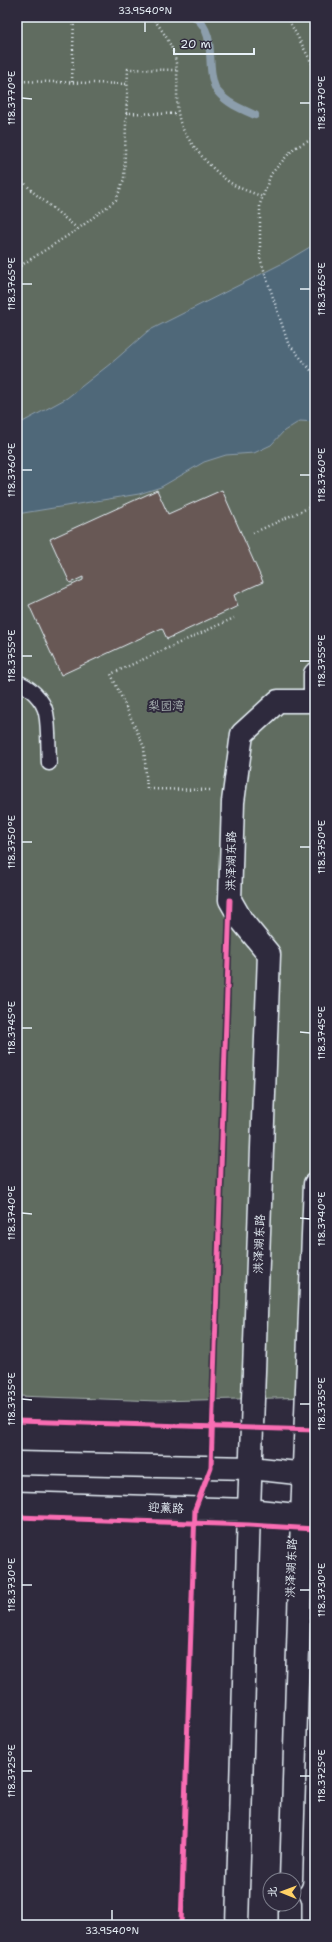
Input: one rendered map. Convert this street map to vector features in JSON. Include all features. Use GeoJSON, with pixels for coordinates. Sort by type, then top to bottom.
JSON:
{"type":"FeatureCollection","features":[{"type":"Feature","properties":{"kind":"street"},"geometry":{"type":"LineString","coordinates":[[315,674],[315,701]]}},
{"type":"Feature","properties":{"kind":"street","name":"洪泽湖东路"},"geometry":{"type":"LineString","coordinates":[[237,1925],[249,1510],[269,954],[242,921],[230,900],[234,791],[242,734],[278,701],[315,701]]}},
{"type":"Feature","properties":{"kind":"street","name":"洪泽湖东路"},"geometry":{"type":"LineString","coordinates":[[291,1872],[309,1517],[315,1184]]}},
{"type":"Feature","properties":{"kind":"street"},"geometry":{"type":"LineString","coordinates":[[17,1463],[251,1468],[310,1475]]}},
{"type":"Feature","properties":{"kind":"street","name":"迎薰路"},"geometry":{"type":"LineString","coordinates":[[17,1503],[249,1510],[309,1517]]}},
{"type":"Feature","properties":{"kind":"street"},"geometry":{"type":"LineString","coordinates":[[290,1912],[290,1925]]}},
{"type":"Feature","properties":{"kind":"lane"},"geometry":{"type":"LineString","coordinates":[[17,682],[26,685],[37,697],[46,712],[49,763]]}},
{"type":"Feature","properties":{"kind":"path"},"geometry":{"type":"LineString","coordinates":[[72,82],[74,17]]}},
{"type":"Feature","properties":{"kind":"path"},"geometry":{"type":"LineString","coordinates":[[152,17],[165,34],[173,51],[176,70],[179,120],[192,144],[221,175],[234,185],[263,197]]}},
{"type":"Feature","properties":{"kind":"path"},"geometry":{"type":"LineString","coordinates":[[286,17],[315,69]]}},
{"type":"Feature","properties":{"kind":"path"},"geometry":{"type":"LineString","coordinates":[[17,68],[17,76]]}},
{"type":"Feature","properties":{"kind":"path"},"geometry":{"type":"LineString","coordinates":[[17,268],[78,229],[116,200],[124,179],[128,69],[176,70]]}},
{"type":"Feature","properties":{"kind":"path"},"geometry":{"type":"LineString","coordinates":[[17,81],[127,84]]}},
{"type":"Feature","properties":{"kind":"path"},"geometry":{"type":"LineString","coordinates":[[126,113],[178,114]]}},
{"type":"Feature","properties":{"kind":"path"},"geometry":{"type":"LineString","coordinates":[[315,138],[294,148],[271,174],[260,204],[260,258],[288,344],[315,375]]}},
{"type":"Feature","properties":{"kind":"path"},"geometry":{"type":"LineString","coordinates":[[17,174],[33,192],[78,229]]}},
{"type":"Feature","properties":{"kind":"path"},"geometry":{"type":"LineString","coordinates":[[253,533],[310,507],[315,509]]}},
{"type":"Feature","properties":{"kind":"path"},"geometry":{"type":"LineString","coordinates":[[234,618],[111,674],[144,747],[147,789],[234,791]]}},
{"type":"Feature","properties":{"kind":"green space","name":"梨园湾"},"geometry":{"type":"Polygon","coordinates":[[[17,17],[315,17],[315,1397],[159,1401],[17,1396],[17,17]]]}},
{"type":"Feature","properties":{"kind":"water"},"geometry":{"type":"Polygon","coordinates":[[[315,244],[315,422],[300,421],[284,431],[271,445],[254,453],[226,455],[204,462],[161,487],[139,494],[17,514],[17,425],[67,398],[115,360],[148,331],[283,263],[315,244]]]}},
{"type":"Feature","properties":{"kind":"building"},"geometry":{"type":"Polygon","coordinates":[[[157,490],[168,514],[222,490],[263,582],[234,595],[238,606],[167,639],[162,628],[61,675],[29,605],[83,580],[83,577],[70,583],[50,539],[157,490]]]}},
{"type":"Feature","properties":{"kind":"waterway"},"geometry":{"type":"LineString","coordinates":[[195,17],[202,23],[206,31],[210,47],[211,73],[216,90],[230,103],[255,115]]}},
{"type":"Feature","properties":{"kind":"cycle path"},"geometry":{"type":"LineString","coordinates":[[181,1925],[195,1509],[211,1467],[230,900]]}},
{"type":"Feature","properties":{"kind":"cycle path"},"geometry":{"type":"LineString","coordinates":[[17,1421],[315,1430]]}},
{"type":"Feature","properties":{"kind":"cycle path"},"geometry":{"type":"LineString","coordinates":[[17,1517],[249,1525],[315,1529]]}}]}
